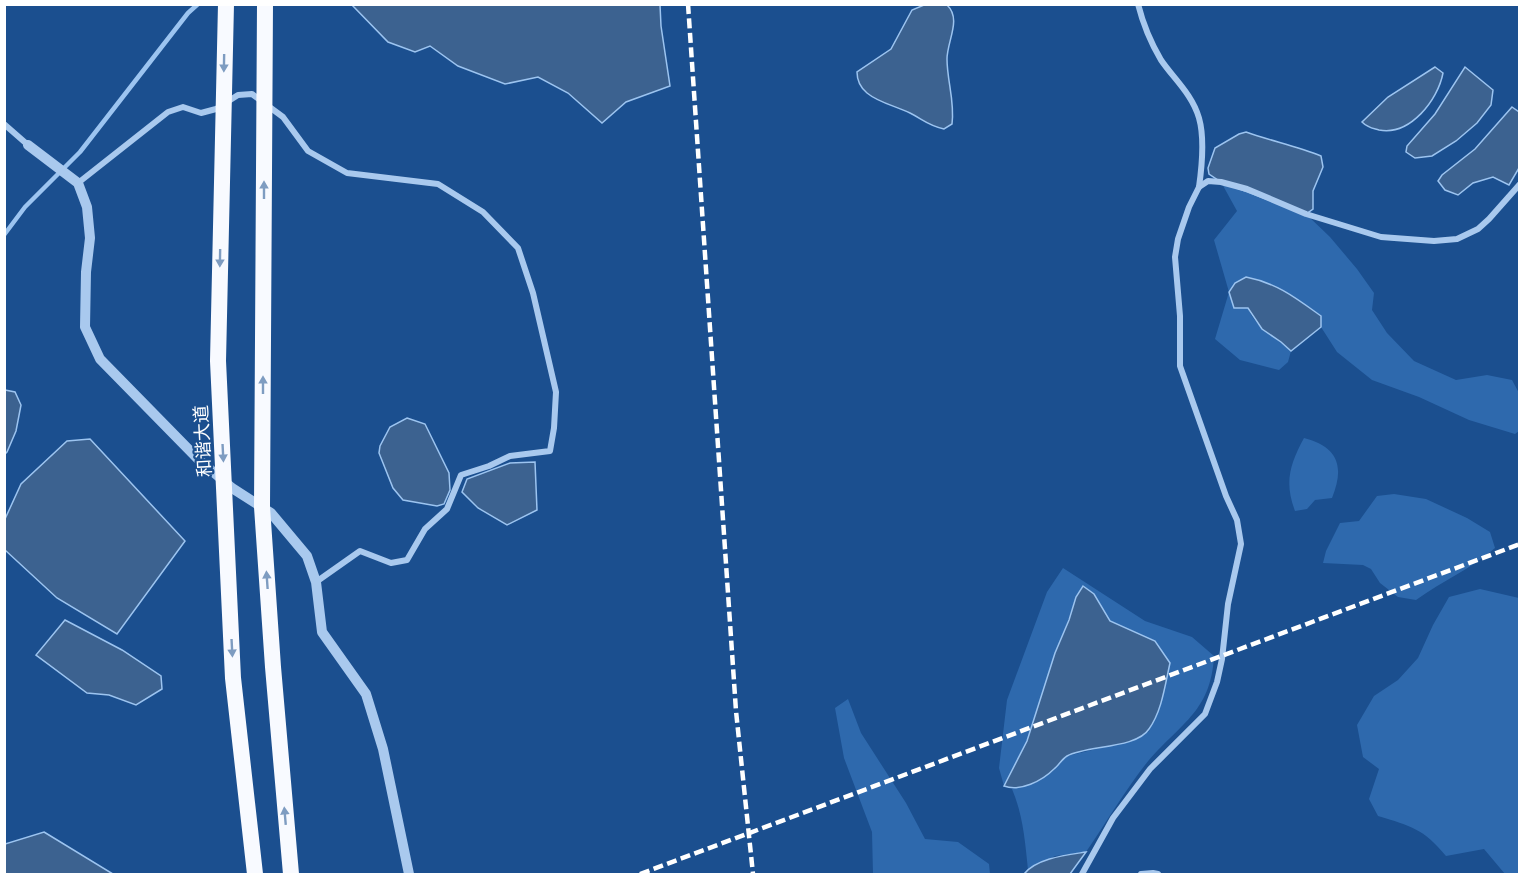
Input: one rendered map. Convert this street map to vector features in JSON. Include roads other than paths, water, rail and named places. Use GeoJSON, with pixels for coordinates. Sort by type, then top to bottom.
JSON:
{"type":"FeatureCollection","features":[{"type":"Feature","properties":{"kind":"highway","name":"和谐大道"},"geometry":{"type":"LineString","coordinates":[[225,4],[218,361],[233,678],[255,874]]}},
{"type":"Feature","properties":{"kind":"highway"},"geometry":{"type":"LineString","coordinates":[[265,4],[262,507],[291,874]]}},
{"type":"Feature","properties":{"kind":"street"},"geometry":{"type":"LineString","coordinates":[[1082,874],[1113,818],[1150,768],[1205,714],[1217,682],[1222,659],[1228,604],[1241,544],[1237,520],[1226,496],[1180,366],[1180,316],[1175,257],[1178,239],[1199,187],[1202,158],[1200,119],[1185,89],[1162,62],[1152,43],[1138,4]]}},
{"type":"Feature","properties":{"kind":"street"},"geometry":{"type":"LineString","coordinates":[[78,183],[168,112],[183,107],[201,113],[216,109],[238,95],[252,94],[283,117],[308,151],[347,173],[438,184],[483,212],[518,248],[533,293],[556,392],[550,451],[510,456],[461,475],[447,508],[425,530],[407,560],[391,563],[360,551],[316,582]]}},
{"type":"Feature","properties":{"kind":"street"},"geometry":{"type":"LineString","coordinates":[[4,124],[28,146],[78,183],[87,207],[90,238],[86,272],[85,327],[100,359],[198,459],[232,488],[271,513],[307,556],[316,582],[322,632],[366,694],[383,749],[409,874]]}},
{"type":"Feature","properties":{"kind":"street"},"geometry":{"type":"LineString","coordinates":[[1199,187],[1208,181],[1221,182],[1247,189],[1306,214],[1381,237],[1434,241],[1457,239],[1478,228],[1520,184]]}},
{"type":"Feature","properties":{"kind":"street"},"geometry":{"type":"LineString","coordinates":[[1141,874],[1158,874]]}},
{"type":"Feature","properties":{"kind":"waterway"},"geometry":{"type":"LineString","coordinates":[[4,235],[25,207],[80,152],[188,13],[198,4]]}},
{"type":"Feature","properties":{"kind":"railway"},"geometry":{"type":"LineString","coordinates":[[688,4],[736,711],[753,874]]}},
{"type":"Feature","properties":{"kind":"railway"},"geometry":{"type":"LineString","coordinates":[[640,874],[1520,544]]}}]}
